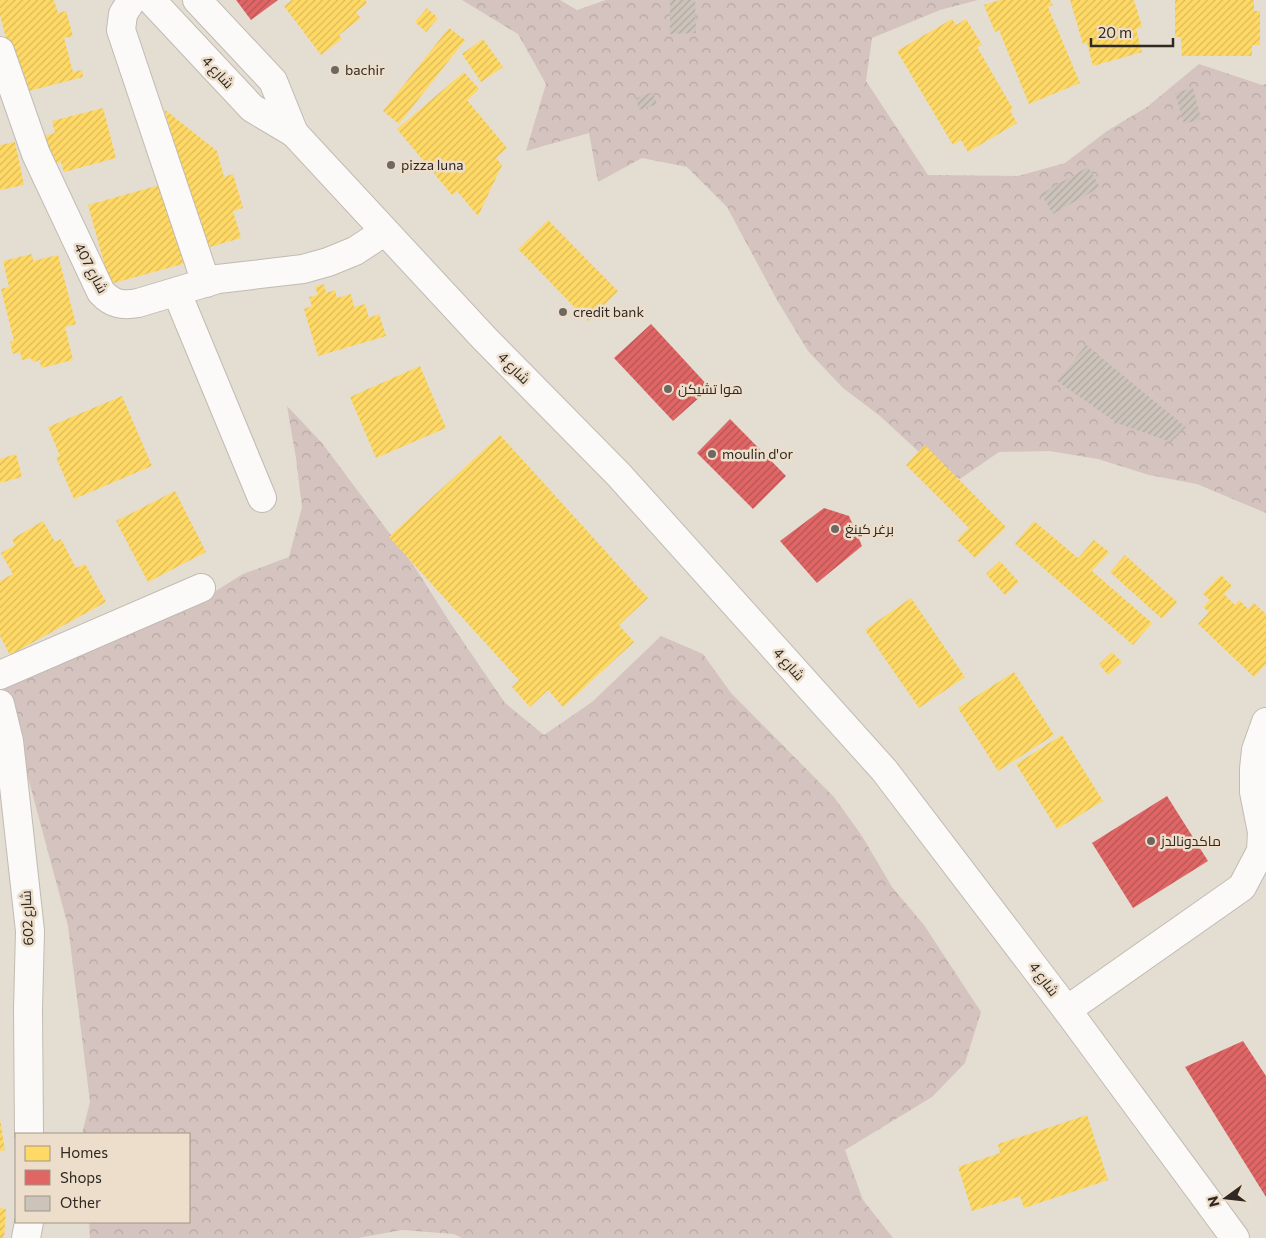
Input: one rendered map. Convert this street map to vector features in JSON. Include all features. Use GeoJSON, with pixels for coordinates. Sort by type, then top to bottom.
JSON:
{"type":"FeatureCollection","features":[{"type":"Feature","properties":{"kind":"street"},"geometry":{"type":"LineString","coordinates":[[132,0],[124,14],[121,30],[206,283]]}},
{"type":"Feature","properties":{"kind":"street","name":"شارع 4"},"geometry":{"type":"LineString","coordinates":[[151,0],[252,108],[294,133],[485,339],[619,475],[884,770],[1067,1010],[1235,1238]]}},
{"type":"Feature","properties":{"kind":"street","name":"شارع 4"},"geometry":{"type":"LineString","coordinates":[[197,0],[273,81],[294,133]]}},
{"type":"Feature","properties":{"kind":"street","name":"شارع 407"},"geometry":{"type":"LineString","coordinates":[[0,51],[36,154],[101,292],[107,299],[124,305],[228,278],[303,269],[328,262],[355,251],[384,232]]}},
{"type":"Feature","properties":{"kind":"street"},"geometry":{"type":"LineString","coordinates":[[177,292],[262,498]]}},
{"type":"Feature","properties":{"kind":"street"},"geometry":{"type":"LineString","coordinates":[[0,675],[201,588]]}},
{"type":"Feature","properties":{"kind":"street","name":"شارع 602"},"geometry":{"type":"LineString","coordinates":[[0,704],[9,741],[10,839],[30,931],[28,1009],[29,1133]]}},
{"type":"Feature","properties":{"kind":"street"},"geometry":{"type":"LineString","coordinates":[[1067,1010],[1242,888],[1261,851],[1262,832],[1254,792],[1254,769],[1256,750],[1266,722]]}},
{"type":"Feature","properties":{"kind":"street"},"geometry":{"type":"LineString","coordinates":[[26,1238],[29,1223]]}},
{"type":"Feature","properties":{"kind":"green space"},"geometry":{"type":"Polygon","coordinates":[[[462,0],[560,0],[577,10],[606,0],[978,0],[940,10],[872,38],[866,81],[928,175],[1018,176],[1065,163],[1107,131],[1147,107],[1199,64],[1262,85],[1266,84],[1266,513],[1197,484],[1149,475],[1098,459],[1049,451],[999,452],[960,479],[919,452],[880,416],[843,388],[808,351],[777,300],[727,207],[687,167],[642,158],[598,182],[589,133],[526,151],[546,84],[518,34],[462,0]]]}},
{"type":"Feature","properties":{"kind":"green space"},"geometry":{"type":"Polygon","coordinates":[[[287,406],[322,443],[414,566],[505,703],[544,735],[592,702],[661,636],[703,654],[731,693],[834,797],[862,836],[892,887],[924,925],[981,1012],[965,1063],[932,1097],[845,1150],[863,1200],[893,1238],[462,1238],[454,1234],[402,1230],[358,1238],[90,1238],[89,1223],[190,1223],[190,1133],[82,1133],[90,1102],[68,926],[2,681],[193,605],[243,574],[289,557],[302,507],[287,406]]]}},
{"type":"Feature","properties":{"kind":"building: Homes"},"geometry":{"type":"Polygon","coordinates":[[[0,0],[54,0],[58,13],[66,11],[73,36],[64,38],[73,72],[82,70],[83,77],[21,93],[0,15],[0,0]]]}},
{"type":"Feature","properties":{"kind":"building: Homes"},"geometry":{"type":"Polygon","coordinates":[[[292,0],[365,0],[367,3],[356,12],[361,18],[339,35],[342,39],[321,55],[284,6],[292,0]]]}},
{"type":"Feature","properties":{"kind":"building: Homes"},"geometry":{"type":"Polygon","coordinates":[[[1000,0],[1050,0],[1053,5],[1048,7],[1080,83],[1029,104],[999,30],[995,32],[984,5],[1000,0]]]}},
{"type":"Feature","properties":{"kind":"building: Homes"},"geometry":{"type":"Polygon","coordinates":[[[1070,0],[1134,0],[1142,27],[1136,29],[1142,52],[1093,66],[1087,43],[1083,44],[1070,0]]]}},
{"type":"Feature","properties":{"kind":"building: Homes"},"geometry":{"type":"Polygon","coordinates":[[[1175,0],[1254,0],[1254,11],[1260,11],[1260,45],[1252,45],[1252,56],[1182,56],[1181,37],[1175,37],[1175,0]]]}},
{"type":"Feature","properties":{"kind":"building: Homes"},"geometry":{"type":"Polygon","coordinates":[[[427,8],[438,18],[426,32],[415,22],[427,8]]]}},
{"type":"Feature","properties":{"kind":"building: Homes"},"geometry":{"type":"Polygon","coordinates":[[[952,19],[956,25],[966,19],[982,45],[977,47],[1013,109],[1010,111],[1017,123],[968,152],[961,140],[953,145],[897,51],[952,19]]]}},
{"type":"Feature","properties":{"kind":"building: Homes"},"geometry":{"type":"Polygon","coordinates":[[[449,28],[465,40],[399,124],[383,111],[449,28]]]}},
{"type":"Feature","properties":{"kind":"building: Homes"},"geometry":{"type":"Polygon","coordinates":[[[483,39],[503,67],[481,82],[462,54],[483,39]]]}},
{"type":"Feature","properties":{"kind":"building: Homes"},"geometry":{"type":"Polygon","coordinates":[[[464,72],[479,89],[467,100],[507,148],[496,158],[502,165],[478,216],[457,191],[452,195],[397,129],[464,72]]]}},
{"type":"Feature","properties":{"kind":"building: Homes"},"geometry":{"type":"Polygon","coordinates":[[[103,108],[116,158],[64,172],[61,162],[52,164],[44,136],[55,133],[52,121],[103,108]]]}},
{"type":"Feature","properties":{"kind":"building: Homes"},"geometry":{"type":"Polygon","coordinates":[[[164,109],[217,151],[224,177],[233,174],[243,208],[233,211],[241,238],[206,248],[164,109]]]}},
{"type":"Feature","properties":{"kind":"building: Homes"},"geometry":{"type":"Polygon","coordinates":[[[15,142],[24,185],[0,190],[0,145],[15,142]]]}},
{"type":"Feature","properties":{"kind":"building: Homes"},"geometry":{"type":"Polygon","coordinates":[[[167,183],[190,262],[110,284],[88,205],[167,183]]]}},
{"type":"Feature","properties":{"kind":"building: Homes"},"geometry":{"type":"Polygon","coordinates":[[[548,220],[618,291],[588,321],[518,249],[548,220]]]}},
{"type":"Feature","properties":{"kind":"building: Homes"},"geometry":{"type":"Polygon","coordinates":[[[32,254],[33,261],[58,255],[76,324],[65,327],[73,360],[41,368],[40,360],[33,362],[31,358],[22,360],[20,352],[13,354],[10,342],[14,341],[1,289],[9,287],[3,261],[32,254]]]}},
{"type":"Feature","properties":{"kind":"building: Homes"},"geometry":{"type":"Polygon","coordinates":[[[324,284],[326,293],[335,290],[337,298],[351,294],[354,307],[365,304],[369,318],[379,314],[386,336],[318,356],[304,309],[312,306],[309,297],[318,295],[315,287],[324,284]]]}},
{"type":"Feature","properties":{"kind":"building: Homes"},"geometry":{"type":"Polygon","coordinates":[[[420,366],[446,428],[376,458],[350,397],[420,366]]]}},
{"type":"Feature","properties":{"kind":"building: Homes"},"geometry":{"type":"Polygon","coordinates":[[[122,396],[152,466],[74,499],[56,457],[60,456],[48,427],[122,396]]]}},
{"type":"Feature","properties":{"kind":"building: Homes"},"geometry":{"type":"Polygon","coordinates":[[[500,435],[648,598],[619,625],[634,642],[563,707],[548,690],[530,707],[512,687],[519,680],[389,537],[500,435]]]}},
{"type":"Feature","properties":{"kind":"building: Homes"},"geometry":{"type":"Polygon","coordinates":[[[925,445],[1006,527],[975,558],[957,540],[969,528],[906,465],[925,445]]]}},
{"type":"Feature","properties":{"kind":"building: Homes"},"geometry":{"type":"Polygon","coordinates":[[[16,454],[22,477],[0,483],[0,459],[16,454]]]}},
{"type":"Feature","properties":{"kind":"building: Homes"},"geometry":{"type":"Polygon","coordinates":[[[175,491],[206,552],[148,582],[116,521],[175,491]]]}},
{"type":"Feature","properties":{"kind":"building: Homes"},"geometry":{"type":"Polygon","coordinates":[[[43,521],[55,542],[61,539],[76,568],[85,564],[106,602],[10,655],[0,636],[0,581],[13,574],[1,553],[15,545],[12,539],[43,521]]]}},
{"type":"Feature","properties":{"kind":"building: Homes"},"geometry":{"type":"Polygon","coordinates":[[[1034,521],[1078,558],[1094,540],[1109,552],[1092,571],[1152,623],[1133,645],[1015,544],[1034,521]]]}},
{"type":"Feature","properties":{"kind":"building: Homes"},"geometry":{"type":"Polygon","coordinates":[[[1125,555],[1177,602],[1162,619],[1110,572],[1125,555]]]}},
{"type":"Feature","properties":{"kind":"building: Homes"},"geometry":{"type":"Polygon","coordinates":[[[1000,561],[1019,582],[1005,595],[986,574],[1000,561]]]}},
{"type":"Feature","properties":{"kind":"building: Homes"},"geometry":{"type":"Polygon","coordinates":[[[1221,575],[1232,586],[1224,594],[1235,605],[1239,600],[1248,609],[1254,603],[1266,614],[1266,664],[1254,677],[1198,624],[1209,612],[1203,607],[1210,600],[1203,594],[1221,575]]]}},
{"type":"Feature","properties":{"kind":"building: Homes"},"geometry":{"type":"Polygon","coordinates":[[[911,598],[965,677],[919,708],[865,630],[911,598]]]}},
{"type":"Feature","properties":{"kind":"building: Homes"},"geometry":{"type":"Polygon","coordinates":[[[1112,652],[1122,662],[1108,675],[1099,664],[1112,652]]]}},
{"type":"Feature","properties":{"kind":"building: Homes"},"geometry":{"type":"Polygon","coordinates":[[[1014,672],[1054,735],[998,771],[958,708],[1014,672]]]}},
{"type":"Feature","properties":{"kind":"building: Homes"},"geometry":{"type":"Polygon","coordinates":[[[1062,735],[1103,801],[1057,829],[1016,764],[1062,735]]]}},
{"type":"Feature","properties":{"kind":"building: Homes"},"geometry":{"type":"Polygon","coordinates":[[[1087,1115],[1108,1180],[1024,1208],[1020,1196],[972,1211],[958,1167],[1000,1153],[998,1144],[1087,1115]]]}},
{"type":"Feature","properties":{"kind":"building: Homes"},"geometry":{"type":"Polygon","coordinates":[[[0,1119],[5,1150],[0,1151],[0,1119]]]}},
{"type":"Feature","properties":{"kind":"building: Homes"},"geometry":{"type":"Polygon","coordinates":[[[0,1208],[6,1209],[4,1238],[0,1238],[0,1208]]]}},
{"type":"Feature","properties":{"kind":"building: Shops"},"geometry":{"type":"Polygon","coordinates":[[[236,0],[278,0],[251,20],[236,0]]]}},
{"type":"Feature","properties":{"kind":"building: Shops"},"geometry":{"type":"Polygon","coordinates":[[[651,324],[710,388],[673,421],[614,358],[651,324]]]}},
{"type":"Feature","properties":{"kind":"building: Shops"},"geometry":{"type":"Polygon","coordinates":[[[730,419],[786,476],[753,509],[697,453],[730,419]]]}},
{"type":"Feature","properties":{"kind":"building: Shops"},"geometry":{"type":"Polygon","coordinates":[[[824,508],[849,516],[862,546],[817,583],[780,541],[824,508]]]}},
{"type":"Feature","properties":{"kind":"building: Shops"},"geometry":{"type":"Polygon","coordinates":[[[1167,796],[1208,861],[1133,908],[1092,843],[1167,796]]]}},
{"type":"Feature","properties":{"kind":"building: Shops"},"geometry":{"type":"Polygon","coordinates":[[[1243,1041],[1266,1076],[1266,1197],[1185,1067],[1243,1041]]]}},
{"type":"Feature","properties":{"kind":"building: Other"},"geometry":{"type":"Polygon","coordinates":[[[670,0],[695,0],[696,33],[670,34],[670,0]]]}},
{"type":"Feature","properties":{"kind":"building: Other"},"geometry":{"type":"Polygon","coordinates":[[[1193,88],[1201,119],[1184,124],[1175,93],[1193,88]]]}},
{"type":"Feature","properties":{"kind":"building: Other"},"geometry":{"type":"Polygon","coordinates":[[[653,92],[657,104],[639,110],[636,98],[653,92]]]}},
{"type":"Feature","properties":{"kind":"building: Other"},"geometry":{"type":"Polygon","coordinates":[[[1088,167],[1100,187],[1053,214],[1041,194],[1088,167]]]}},
{"type":"Feature","properties":{"kind":"building: Other"},"geometry":{"type":"Polygon","coordinates":[[[1086,345],[1186,427],[1171,442],[1117,423],[1057,381],[1086,345]]]}},
{"type":"Feature","properties":{"kind":"place","name":"bachir"},"geometry":{"type":"Point","coordinates":[335,70]}},
{"type":"Feature","properties":{"kind":"place","name":"pizza luna"},"geometry":{"type":"Point","coordinates":[391,165]}},
{"type":"Feature","properties":{"kind":"place","name":"credit bank"},"geometry":{"type":"Point","coordinates":[563,312]}},
{"type":"Feature","properties":{"kind":"place","name":"هوا تشيكن"},"geometry":{"type":"Point","coordinates":[668,389]}},
{"type":"Feature","properties":{"kind":"place","name":"moulin d'or"},"geometry":{"type":"Point","coordinates":[712,454]}},
{"type":"Feature","properties":{"kind":"place","name":"برغر كينغ"},"geometry":{"type":"Point","coordinates":[835,529]}},
{"type":"Feature","properties":{"kind":"place","name":"ماكدونالدز"},"geometry":{"type":"Point","coordinates":[1151,841]}}]}
